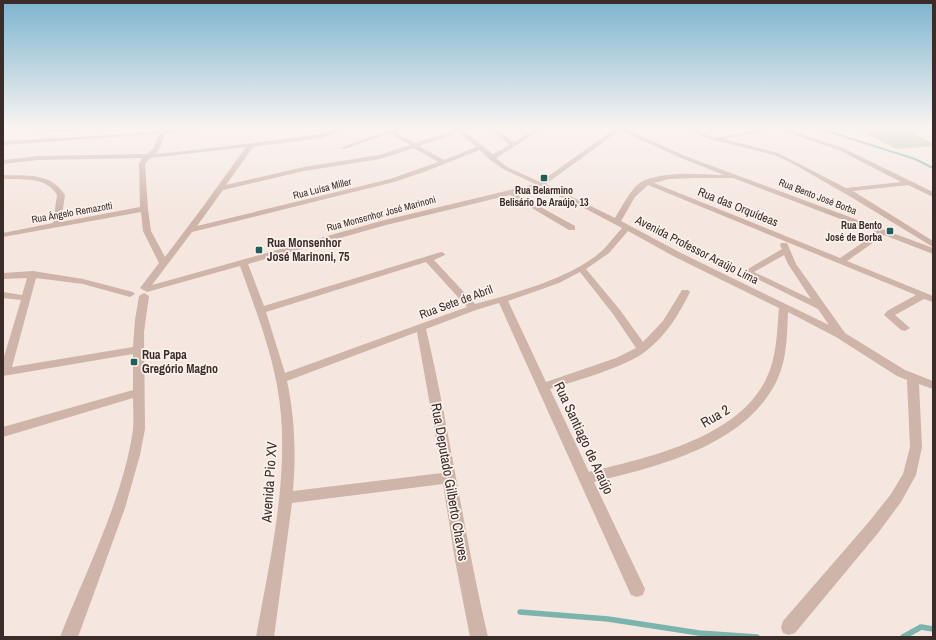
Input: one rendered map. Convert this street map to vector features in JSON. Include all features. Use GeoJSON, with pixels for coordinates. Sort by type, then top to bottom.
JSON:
{"type":"FeatureCollection","features":[{"type":"Feature","properties":{"kind":"street"},"geometry":{"type":"LineString","coordinates":[[3,162],[38,158],[101,157]]}},
{"type":"Feature","properties":{"kind":"street"},"geometry":{"type":"LineString","coordinates":[[148,157],[142,164],[144,209],[147,231],[162,274],[165,277],[183,280]]}},
{"type":"Feature","properties":{"kind":"street"},"geometry":{"type":"LineString","coordinates":[[69,637],[102,552],[131,468],[139,427],[141,292],[190,230],[243,157]]}},
{"type":"Feature","properties":{"kind":"street"},"geometry":{"type":"LineString","coordinates":[[221,188],[304,169],[380,157]]}},
{"type":"Feature","properties":{"kind":"street"},"geometry":{"type":"LineString","coordinates":[[434,157],[443,162]]}},
{"type":"Feature","properties":{"kind":"street","name":"Rua Luísa Miller"},"geometry":{"type":"LineString","coordinates":[[190,230],[392,181],[456,157]]}},
{"type":"Feature","properties":{"kind":"street"},"geometry":{"type":"LineString","coordinates":[[540,185],[578,157]]}},
{"type":"Feature","properties":{"kind":"street"},"geometry":{"type":"LineString","coordinates":[[683,157],[736,177]]}},
{"type":"Feature","properties":{"kind":"street"},"geometry":{"type":"LineString","coordinates":[[782,157],[845,190],[933,245]]}},
{"type":"Feature","properties":{"kind":"street"},"geometry":{"type":"LineString","coordinates":[[858,157],[933,195]]}},
{"type":"Feature","properties":{"kind":"street","name":"Avenida Professor Araújo Lima"},"geometry":{"type":"LineString","coordinates":[[491,158],[505,168],[840,335],[901,374],[933,385]]}},
{"type":"Feature","properties":{"kind":"street"},"geometry":{"type":"LineString","coordinates":[[3,177],[45,180],[53,184],[61,195],[56,225]]}},
{"type":"Feature","properties":{"kind":"street","name":"Rua Bento José Borba"},"geometry":{"type":"LineString","coordinates":[[646,182],[669,178],[736,177],[933,251]]}},
{"type":"Feature","properties":{"kind":"street"},"geometry":{"type":"LineString","coordinates":[[616,222],[636,191],[646,182]]}},
{"type":"Feature","properties":{"kind":"street","name":"Rua das Orquídeas"},"geometry":{"type":"LineString","coordinates":[[646,182],[782,237],[792,264],[840,335]]}},
{"type":"Feature","properties":{"kind":"street"},"geometry":{"type":"LineString","coordinates":[[845,190],[909,183]]}},
{"type":"Feature","properties":{"kind":"street","name":"Rua Monsenhor José Marinoni"},"geometry":{"type":"LineString","coordinates":[[141,292],[243,262],[418,214],[540,185]]}},
{"type":"Feature","properties":{"kind":"street"},"geometry":{"type":"LineString","coordinates":[[511,193],[572,228]]}},
{"type":"Feature","properties":{"kind":"street","name":"Rua Ângelo Remazotti"},"geometry":{"type":"LineString","coordinates":[[3,235],[144,209]]}},
{"type":"Feature","properties":{"kind":"street","name":"Rua Sete de Abril"},"geometry":{"type":"LineString","coordinates":[[281,379],[473,308],[537,288],[581,268],[606,251],[626,228]]}},
{"type":"Feature","properties":{"kind":"street"},"geometry":{"type":"LineString","coordinates":[[841,261],[882,233]]}},
{"type":"Feature","properties":{"kind":"street"},"geometry":{"type":"LineString","coordinates":[[782,237],[928,297]]}},
{"type":"Feature","properties":{"kind":"street"},"geometry":{"type":"LineString","coordinates":[[786,250],[747,272],[823,308]]}},
{"type":"Feature","properties":{"kind":"street"},"geometry":{"type":"LineString","coordinates":[[261,310],[441,255]]}},
{"type":"Feature","properties":{"kind":"street"},"geometry":{"type":"LineString","coordinates":[[428,259],[473,308]]}},
{"type":"Feature","properties":{"kind":"street","name":"Avenida Pio XV"},"geometry":{"type":"LineString","coordinates":[[243,262],[261,310],[281,379],[287,414],[289,456],[286,498],[265,637]]}},
{"type":"Feature","properties":{"kind":"street"},"geometry":{"type":"LineString","coordinates":[[581,268],[617,312],[642,349]]}},
{"type":"Feature","properties":{"kind":"street"},"geometry":{"type":"LineString","coordinates":[[3,276],[33,274],[141,292]]}},
{"type":"Feature","properties":{"kind":"street"},"geometry":{"type":"LineString","coordinates":[[33,274],[4,372],[139,350]]}},
{"type":"Feature","properties":{"kind":"street"},"geometry":{"type":"LineString","coordinates":[[544,387],[620,361],[642,349],[658,335],[667,324],[685,292]]}},
{"type":"Feature","properties":{"kind":"street"},"geometry":{"type":"LineString","coordinates":[[3,295],[25,298]]}},
{"type":"Feature","properties":{"kind":"street"},"geometry":{"type":"LineString","coordinates":[[905,328],[889,315],[890,313],[928,297]]}},
{"type":"Feature","properties":{"kind":"street","name":"Rua Santiago de Araújo"},"geometry":{"type":"LineString","coordinates":[[502,299],[637,589]]}},
{"type":"Feature","properties":{"kind":"street","name":"Rua 2"},"geometry":{"type":"LineString","coordinates":[[586,478],[646,462],[679,451],[716,434],[743,417],[761,398],[773,378],[781,341],[784,307]]}},
{"type":"Feature","properties":{"kind":"street","name":"Rua Deputado Gilberto Chaves"},"geometry":{"type":"LineString","coordinates":[[421,328],[435,394],[479,637]]}},
{"type":"Feature","properties":{"kind":"street"},"geometry":{"type":"LineString","coordinates":[[789,627],[873,528],[896,498],[909,475],[916,447],[913,379]]}},
{"type":"Feature","properties":{"kind":"street"},"geometry":{"type":"LineString","coordinates":[[3,432],[139,392]]}},
{"type":"Feature","properties":{"kind":"street"},"geometry":{"type":"LineString","coordinates":[[286,498],[449,478]]}},
{"type":"Feature","properties":{"kind":"waterway"},"geometry":{"type":"LineString","coordinates":[[908,157],[933,168]]}},
{"type":"Feature","properties":{"kind":"waterway"},"geometry":{"type":"LineString","coordinates":[[520,612],[608,619],[699,633],[757,637]]}},
{"type":"Feature","properties":{"kind":"waterway"},"geometry":{"type":"LineString","coordinates":[[903,637],[921,627],[933,629]]}},
{"type":"Feature","properties":{"kind":"place","name":"Rua Belarmino Belisário De Araújo, 13"},"geometry":{"type":"Point","coordinates":[544,178]}},
{"type":"Feature","properties":{"kind":"place","name":"Rua Bento José de Borba"},"geometry":{"type":"Point","coordinates":[890,231]}},
{"type":"Feature","properties":{"kind":"place","name":"Rua Monsenhor José Marinoni, 75"},"geometry":{"type":"Point","coordinates":[259,250]}},
{"type":"Feature","properties":{"kind":"place","name":"Rua Papa Gregório Magno"},"geometry":{"type":"Point","coordinates":[134,362]}}]}
